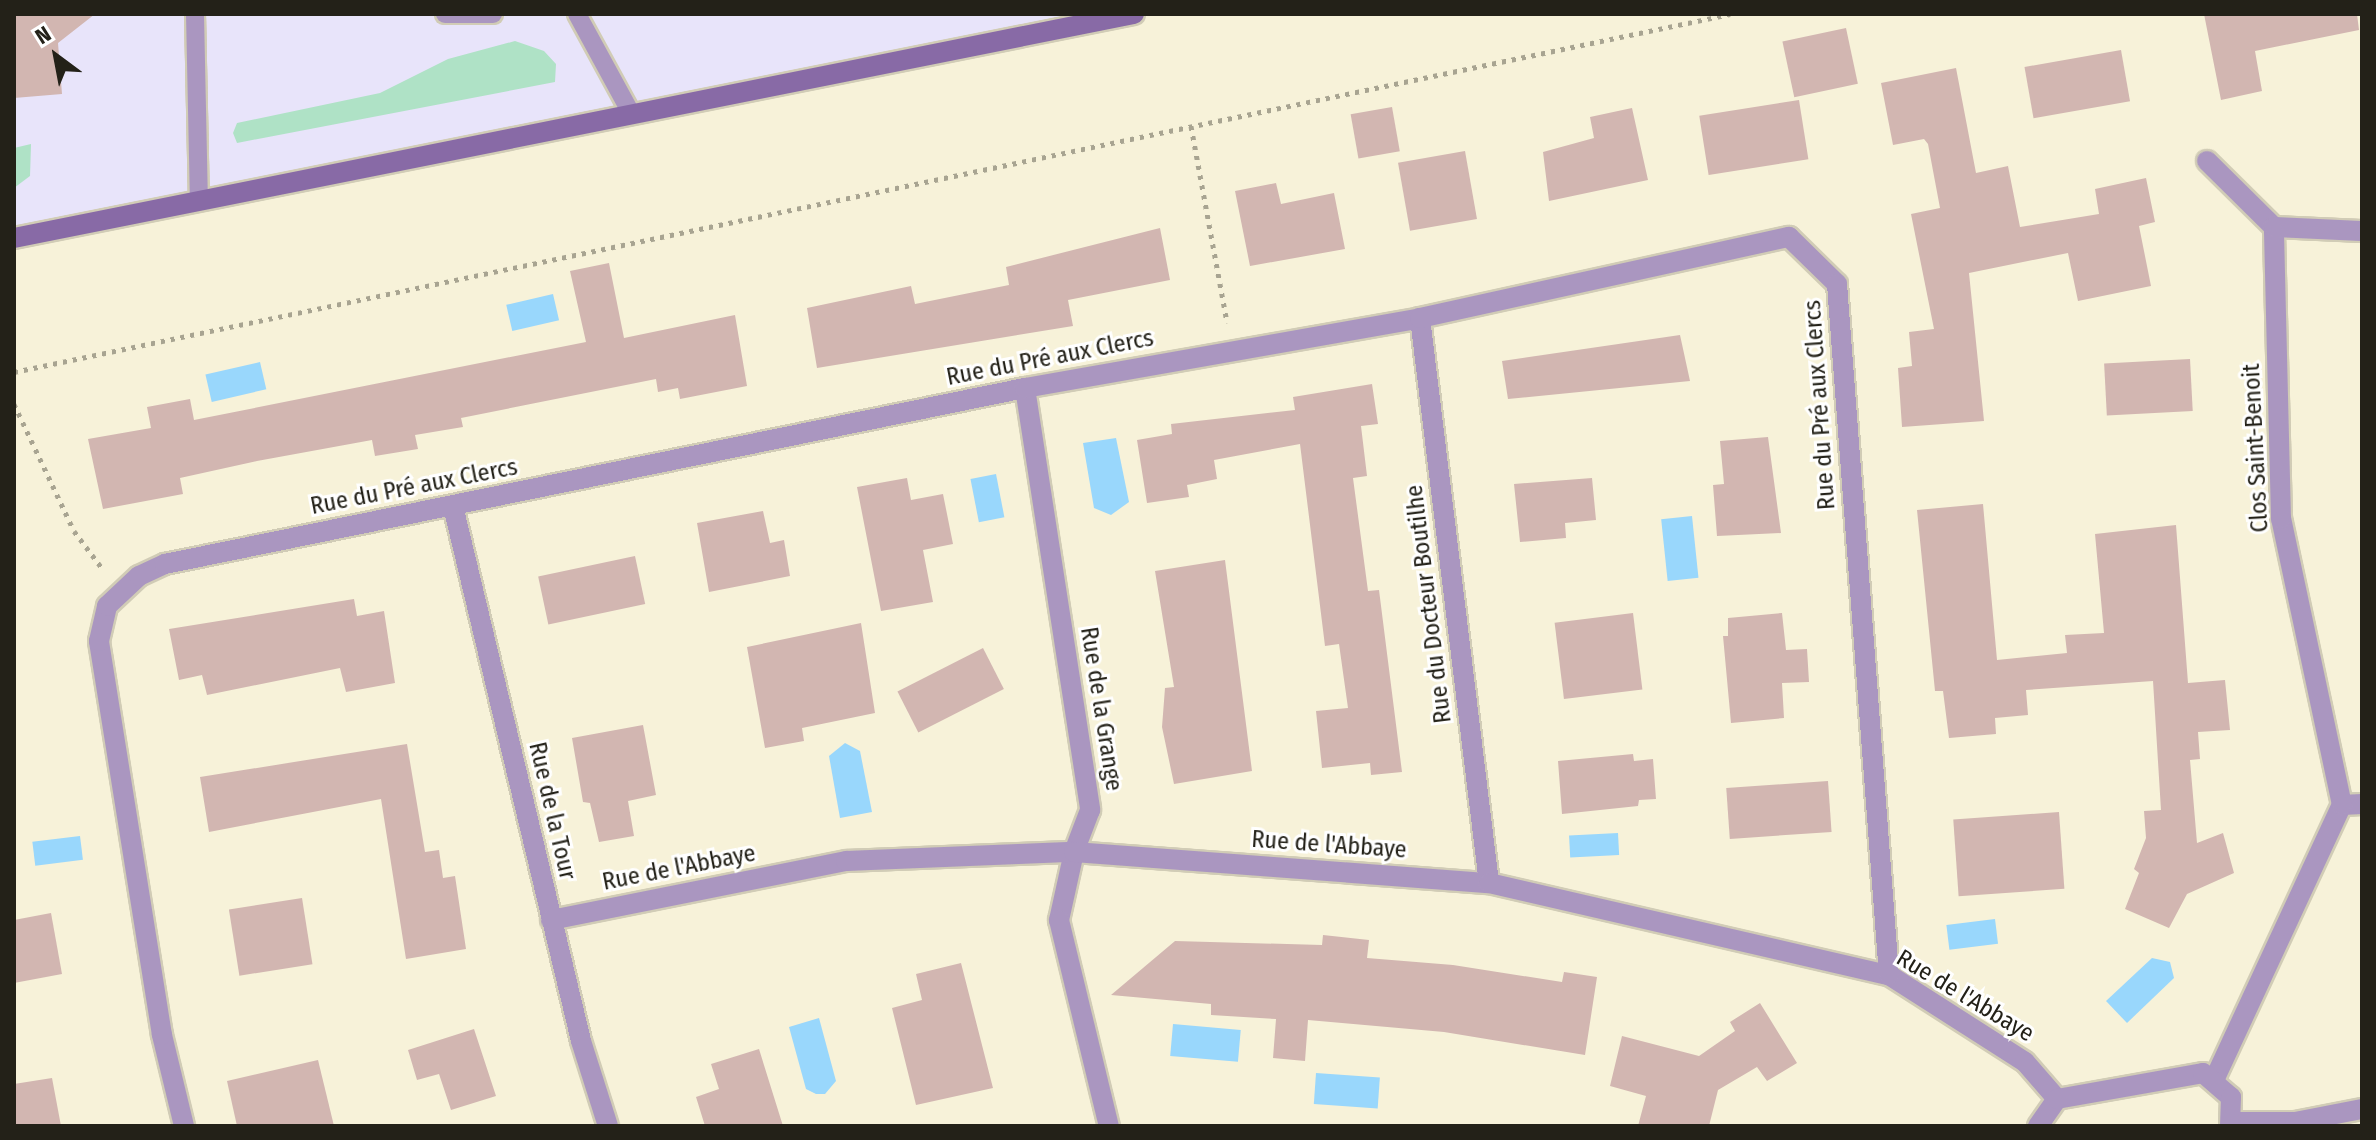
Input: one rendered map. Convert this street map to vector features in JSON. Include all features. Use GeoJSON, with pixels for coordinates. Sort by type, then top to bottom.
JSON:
{"type":"FeatureCollection","features":[{"type":"Feature","properties":{"kind":"main road"},"geometry":{"type":"LineString","coordinates":[[14,238],[1134,14]]}},
{"type":"Feature","properties":{"kind":"street"},"geometry":{"type":"LineString","coordinates":[[2207,161],[2274,227],[2362,231]]}},
{"type":"Feature","properties":{"kind":"street","name":"Clos Saint-Benoit"},"geometry":{"type":"LineString","coordinates":[[2215,1078],[2352,804],[2281,519],[2274,227]]}},
{"type":"Feature","properties":{"kind":"street","name":"Rue du Pré aux Clercs"},"geometry":{"type":"LineString","coordinates":[[119,591],[165,564],[1025,388],[1420,318],[1789,237],[1837,284],[1889,975]]}},
{"type":"Feature","properties":{"kind":"street","name":"Rue du Docteur Boutilhe"},"geometry":{"type":"LineString","coordinates":[[1420,318],[1489,883]]}},
{"type":"Feature","properties":{"kind":"street","name":"Rue de la Grange"},"geometry":{"type":"LineString","coordinates":[[1025,388],[1090,810],[1074,852],[1059,920],[1109,1126]]}},
{"type":"Feature","properties":{"kind":"street","name":"Rue de la Tour"},"geometry":{"type":"LineString","coordinates":[[453,506],[551,920],[608,1126]]}},
{"type":"Feature","properties":{"kind":"street"},"geometry":{"type":"LineString","coordinates":[[119,591],[107,606],[99,641],[162,1035],[184,1126]]}},
{"type":"Feature","properties":{"kind":"street","name":"Rue de l'Abbaye"},"geometry":{"type":"LineString","coordinates":[[551,920],[846,861],[1074,852],[1489,883],[1889,975],[2025,1062],[2057,1099]]}},
{"type":"Feature","properties":{"kind":"street"},"geometry":{"type":"LineString","coordinates":[[2038,1126],[2057,1099],[2203,1073],[2215,1078],[2231,1097],[2231,1124],[2295,1122],[2362,1109]]}},
{"type":"Feature","properties":{"kind":"lane"},"geometry":{"type":"LineString","coordinates":[[195,14],[199,199]]}},
{"type":"Feature","properties":{"kind":"lane"},"geometry":{"type":"LineString","coordinates":[[445,14],[493,14]]}},
{"type":"Feature","properties":{"kind":"lane"},"geometry":{"type":"LineString","coordinates":[[577,14],[631,113]]}},
{"type":"Feature","properties":{"kind":"path"},"geometry":{"type":"LineString","coordinates":[[14,372],[1730,14]]}},
{"type":"Feature","properties":{"kind":"path"},"geometry":{"type":"LineString","coordinates":[[1191,126],[1232,352]]}},
{"type":"Feature","properties":{"kind":"path"},"geometry":{"type":"LineString","coordinates":[[14,404],[74,531],[119,591]]}},
{"type":"Feature","properties":{"kind":"shaded area"},"geometry":{"type":"Polygon","coordinates":[[[14,14],[1134,14],[14,238],[14,14]]]}},
{"type":"Feature","properties":{"kind":"green space"},"geometry":{"type":"Polygon","coordinates":[[[515,41],[544,51],[556,64],[555,82],[237,143],[233,133],[237,123],[380,93],[448,59],[515,41]]]}},
{"type":"Feature","properties":{"kind":"green space"},"geometry":{"type":"Polygon","coordinates":[[[31,144],[30,176],[14,188],[14,148],[31,144]]]}},
{"type":"Feature","properties":{"kind":"water"},"geometry":{"type":"Polygon","coordinates":[[[553,294],[559,320],[512,331],[506,305],[553,294]]]}},
{"type":"Feature","properties":{"kind":"water"},"geometry":{"type":"Polygon","coordinates":[[[260,362],[266,389],[212,402],[205,375],[260,362]]]}},
{"type":"Feature","properties":{"kind":"water"},"geometry":{"type":"Polygon","coordinates":[[[1116,438],[1129,502],[1111,515],[1094,508],[1083,443],[1116,438]]]}},
{"type":"Feature","properties":{"kind":"water"},"geometry":{"type":"Polygon","coordinates":[[[996,474],[1004,517],[979,522],[970,479],[996,474]]]}},
{"type":"Feature","properties":{"kind":"water"},"geometry":{"type":"Polygon","coordinates":[[[1692,516],[1698,578],[1668,581],[1661,519],[1692,516]]]}},
{"type":"Feature","properties":{"kind":"water"},"geometry":{"type":"Polygon","coordinates":[[[845,743],[860,751],[872,812],[840,818],[829,756],[845,743]]]}},
{"type":"Feature","properties":{"kind":"water"},"geometry":{"type":"Polygon","coordinates":[[[1618,833],[1619,855],[1570,858],[1569,836],[1618,833]]]}},
{"type":"Feature","properties":{"kind":"water"},"geometry":{"type":"Polygon","coordinates":[[[80,836],[83,860],[35,866],[32,842],[80,836]]]}},
{"type":"Feature","properties":{"kind":"water"},"geometry":{"type":"Polygon","coordinates":[[[1995,919],[1998,944],[1949,950],[1946,925],[1995,919]]]}},
{"type":"Feature","properties":{"kind":"water"},"geometry":{"type":"Polygon","coordinates":[[[2152,958],[2170,962],[2174,978],[2127,1023],[2106,1001],[2152,958]]]}},
{"type":"Feature","properties":{"kind":"water"},"geometry":{"type":"Polygon","coordinates":[[[819,1018],[836,1081],[825,1094],[806,1089],[789,1027],[819,1018]]]}},
{"type":"Feature","properties":{"kind":"water"},"geometry":{"type":"Polygon","coordinates":[[[1173,1024],[1241,1030],[1238,1062],[1170,1056],[1173,1024]]]}},
{"type":"Feature","properties":{"kind":"water"},"geometry":{"type":"Polygon","coordinates":[[[1316,1073],[1380,1077],[1378,1108],[1314,1104],[1316,1073]]]}},
{"type":"Feature","properties":{"kind":"building"},"geometry":{"type":"Polygon","coordinates":[[[14,14],[95,14],[58,43],[62,94],[14,98],[14,14]]]}},
{"type":"Feature","properties":{"kind":"building"},"geometry":{"type":"Polygon","coordinates":[[[2204,14],[2357,14],[2359,30],[2255,51],[2262,91],[2221,100],[2204,14]]]}},
{"type":"Feature","properties":{"kind":"building"},"geometry":{"type":"Polygon","coordinates":[[[1846,28],[1858,84],[1794,97],[1782,42],[1846,28]]]}},
{"type":"Feature","properties":{"kind":"building"},"geometry":{"type":"Polygon","coordinates":[[[2121,50],[2130,101],[2034,118],[2024,67],[2121,50]]]}},
{"type":"Feature","properties":{"kind":"building"},"geometry":{"type":"Polygon","coordinates":[[[1956,68],[1976,173],[2008,166],[2020,227],[2099,214],[2095,189],[2146,178],[2155,222],[2139,226],[2151,286],[2078,301],[2068,253],[1969,273],[1984,421],[1902,427],[1898,368],[1912,366],[1909,332],[1934,329],[1911,214],[1940,208],[1928,144],[1924,139],[1893,145],[1881,83],[1956,68]]]}},
{"type":"Feature","properties":{"kind":"building"},"geometry":{"type":"Polygon","coordinates":[[[1799,100],[1808,159],[1709,175],[1699,116],[1799,100]]]}},
{"type":"Feature","properties":{"kind":"building"},"geometry":{"type":"Polygon","coordinates":[[[1392,107],[1400,151],[1358,159],[1351,114],[1392,107]]]}},
{"type":"Feature","properties":{"kind":"building"},"geometry":{"type":"Polygon","coordinates":[[[1632,108],[1648,180],[1549,201],[1543,152],[1594,138],[1590,117],[1632,108]]]}},
{"type":"Feature","properties":{"kind":"building"},"geometry":{"type":"Polygon","coordinates":[[[1465,151],[1477,219],[1410,231],[1398,163],[1465,151]]]}},
{"type":"Feature","properties":{"kind":"building"},"geometry":{"type":"Polygon","coordinates":[[[1276,183],[1281,204],[1334,193],[1345,249],[1250,266],[1235,191],[1276,183]]]}},
{"type":"Feature","properties":{"kind":"building"},"geometry":{"type":"Polygon","coordinates":[[[1160,228],[1170,280],[1068,300],[1073,326],[817,368],[807,308],[911,286],[915,304],[1009,285],[1006,267],[1160,228]]]}},
{"type":"Feature","properties":{"kind":"building"},"geometry":{"type":"Polygon","coordinates":[[[609,263],[624,338],[735,315],[747,386],[680,399],[678,388],[658,392],[656,379],[461,418],[463,427],[415,435],[418,449],[375,456],[372,440],[257,461],[180,478],[183,494],[103,509],[88,439],[151,428],[147,407],[190,399],[194,420],[586,342],[570,271],[609,263]]]}},
{"type":"Feature","properties":{"kind":"building"},"geometry":{"type":"Polygon","coordinates":[[[1680,335],[1690,381],[1508,399],[1502,361],[1680,335]]]}},
{"type":"Feature","properties":{"kind":"building"},"geometry":{"type":"Polygon","coordinates":[[[2190,359],[2193,411],[2107,415],[2104,364],[2190,359]]]}},
{"type":"Feature","properties":{"kind":"building"},"geometry":{"type":"Polygon","coordinates":[[[1372,384],[1378,424],[1361,426],[1367,476],[1353,478],[1368,591],[1379,590],[1402,772],[1371,775],[1370,763],[1322,768],[1316,711],[1348,708],[1339,644],[1325,646],[1300,444],[1214,460],[1217,479],[1187,485],[1189,497],[1147,503],[1137,440],[1172,434],[1171,424],[1295,410],[1293,397],[1372,384]]]}},
{"type":"Feature","properties":{"kind":"building"},"geometry":{"type":"Polygon","coordinates":[[[1768,437],[1781,533],[1717,536],[1713,485],[1724,484],[1720,441],[1768,437]]]}},
{"type":"Feature","properties":{"kind":"building"},"geometry":{"type":"Polygon","coordinates":[[[907,478],[911,500],[943,494],[953,544],[923,550],[933,602],[881,611],[857,487],[907,478]]]}},
{"type":"Feature","properties":{"kind":"building"},"geometry":{"type":"Polygon","coordinates":[[[1592,478],[1596,520],[1565,523],[1566,538],[1520,542],[1514,484],[1592,478]]]}},
{"type":"Feature","properties":{"kind":"building"},"geometry":{"type":"Polygon","coordinates":[[[1983,504],[1997,660],[2067,653],[2065,635],[2104,633],[2095,534],[2176,525],[2188,683],[2225,680],[2230,730],[2198,732],[2200,759],[2190,760],[2197,843],[2223,833],[2234,873],[2187,894],[2169,928],[2125,909],[2139,873],[2134,869],[2146,838],[2144,811],[2161,810],[2153,681],[2026,690],[2028,715],[1995,718],[1996,734],[1949,738],[1943,691],[1935,691],[1917,510],[1983,504]]]}},
{"type":"Feature","properties":{"kind":"building"},"geometry":{"type":"Polygon","coordinates":[[[763,511],[770,543],[784,540],[790,576],[709,592],[697,523],[763,511]]]}},
{"type":"Feature","properties":{"kind":"building"},"geometry":{"type":"Polygon","coordinates":[[[635,556],[645,604],[548,625],[538,577],[635,556]]]}},
{"type":"Feature","properties":{"kind":"building"},"geometry":{"type":"Polygon","coordinates":[[[1225,560],[1252,771],[1174,784],[1162,727],[1165,688],[1174,687],[1155,571],[1225,560]]]}},
{"type":"Feature","properties":{"kind":"building"},"geometry":{"type":"Polygon","coordinates":[[[354,599],[357,616],[384,611],[395,683],[346,692],[340,668],[207,695],[202,675],[179,680],[169,629],[354,599]]]}},
{"type":"Feature","properties":{"kind":"building"},"geometry":{"type":"Polygon","coordinates":[[[1633,613],[1642,689],[1564,699],[1555,623],[1633,613]]]}},
{"type":"Feature","properties":{"kind":"building"},"geometry":{"type":"Polygon","coordinates":[[[1782,613],[1786,650],[1807,649],[1809,682],[1782,683],[1784,718],[1731,723],[1723,636],[1728,636],[1728,618],[1782,613]]]}},
{"type":"Feature","properties":{"kind":"building"},"geometry":{"type":"Polygon","coordinates":[[[861,623],[875,713],[802,728],[804,741],[765,748],[747,647],[861,623]]]}},
{"type":"Feature","properties":{"kind":"building"},"geometry":{"type":"Polygon","coordinates":[[[983,648],[1004,689],[918,733],[897,692],[983,648]]]}},
{"type":"Feature","properties":{"kind":"building"},"geometry":{"type":"Polygon","coordinates":[[[643,725],[656,795],[628,801],[634,836],[599,842],[590,803],[583,802],[572,738],[643,725]]]}},
{"type":"Feature","properties":{"kind":"building"},"geometry":{"type":"Polygon","coordinates":[[[407,744],[425,852],[439,850],[443,878],[455,876],[466,949],[406,959],[381,799],[209,832],[200,777],[407,744]]]}},
{"type":"Feature","properties":{"kind":"building"},"geometry":{"type":"Polygon","coordinates":[[[1633,754],[1634,761],[1653,759],[1656,799],[1639,800],[1638,806],[1562,814],[1558,761],[1633,754]]]}},
{"type":"Feature","properties":{"kind":"building"},"geometry":{"type":"Polygon","coordinates":[[[1828,781],[1832,832],[1730,839],[1726,788],[1828,781]]]}},
{"type":"Feature","properties":{"kind":"building"},"geometry":{"type":"Polygon","coordinates":[[[2059,812],[2064,889],[1959,896],[1953,819],[2059,812]]]}},
{"type":"Feature","properties":{"kind":"building"},"geometry":{"type":"Polygon","coordinates":[[[302,898],[312,964],[239,976],[229,910],[302,898]]]}},
{"type":"Feature","properties":{"kind":"building"},"geometry":{"type":"Polygon","coordinates":[[[51,913],[62,974],[14,983],[14,920],[51,913]]]}},
{"type":"Feature","properties":{"kind":"building"},"geometry":{"type":"Polygon","coordinates":[[[1323,935],[1369,940],[1367,958],[1453,965],[1562,982],[1564,972],[1597,977],[1585,1055],[1444,1032],[1308,1020],[1305,1061],[1273,1058],[1276,1019],[1211,1015],[1211,1004],[1111,995],[1175,941],[1322,945],[1323,935]]]}},
{"type":"Feature","properties":{"kind":"building"},"geometry":{"type":"Polygon","coordinates":[[[961,963],[993,1088],[916,1105],[892,1008],[922,1000],[916,974],[961,963]]]}},
{"type":"Feature","properties":{"kind":"building"},"geometry":{"type":"Polygon","coordinates":[[[1760,1003],[1797,1063],[1767,1081],[1757,1067],[1718,1090],[1709,1126],[1638,1126],[1646,1096],[1610,1086],[1622,1036],[1699,1056],[1735,1031],[1730,1022],[1760,1003]]]}},
{"type":"Feature","properties":{"kind":"building"},"geometry":{"type":"Polygon","coordinates":[[[474,1029],[496,1096],[451,1110],[439,1074],[417,1080],[408,1050],[474,1029]]]}},
{"type":"Feature","properties":{"kind":"building"},"geometry":{"type":"Polygon","coordinates":[[[759,1049],[783,1126],[705,1126],[696,1097],[719,1089],[711,1064],[759,1049]]]}},
{"type":"Feature","properties":{"kind":"building"},"geometry":{"type":"Polygon","coordinates":[[[318,1060],[334,1126],[237,1126],[227,1081],[318,1060]]]}},
{"type":"Feature","properties":{"kind":"building"},"geometry":{"type":"Polygon","coordinates":[[[52,1078],[61,1126],[14,1126],[14,1084],[52,1078]]]}}]}
